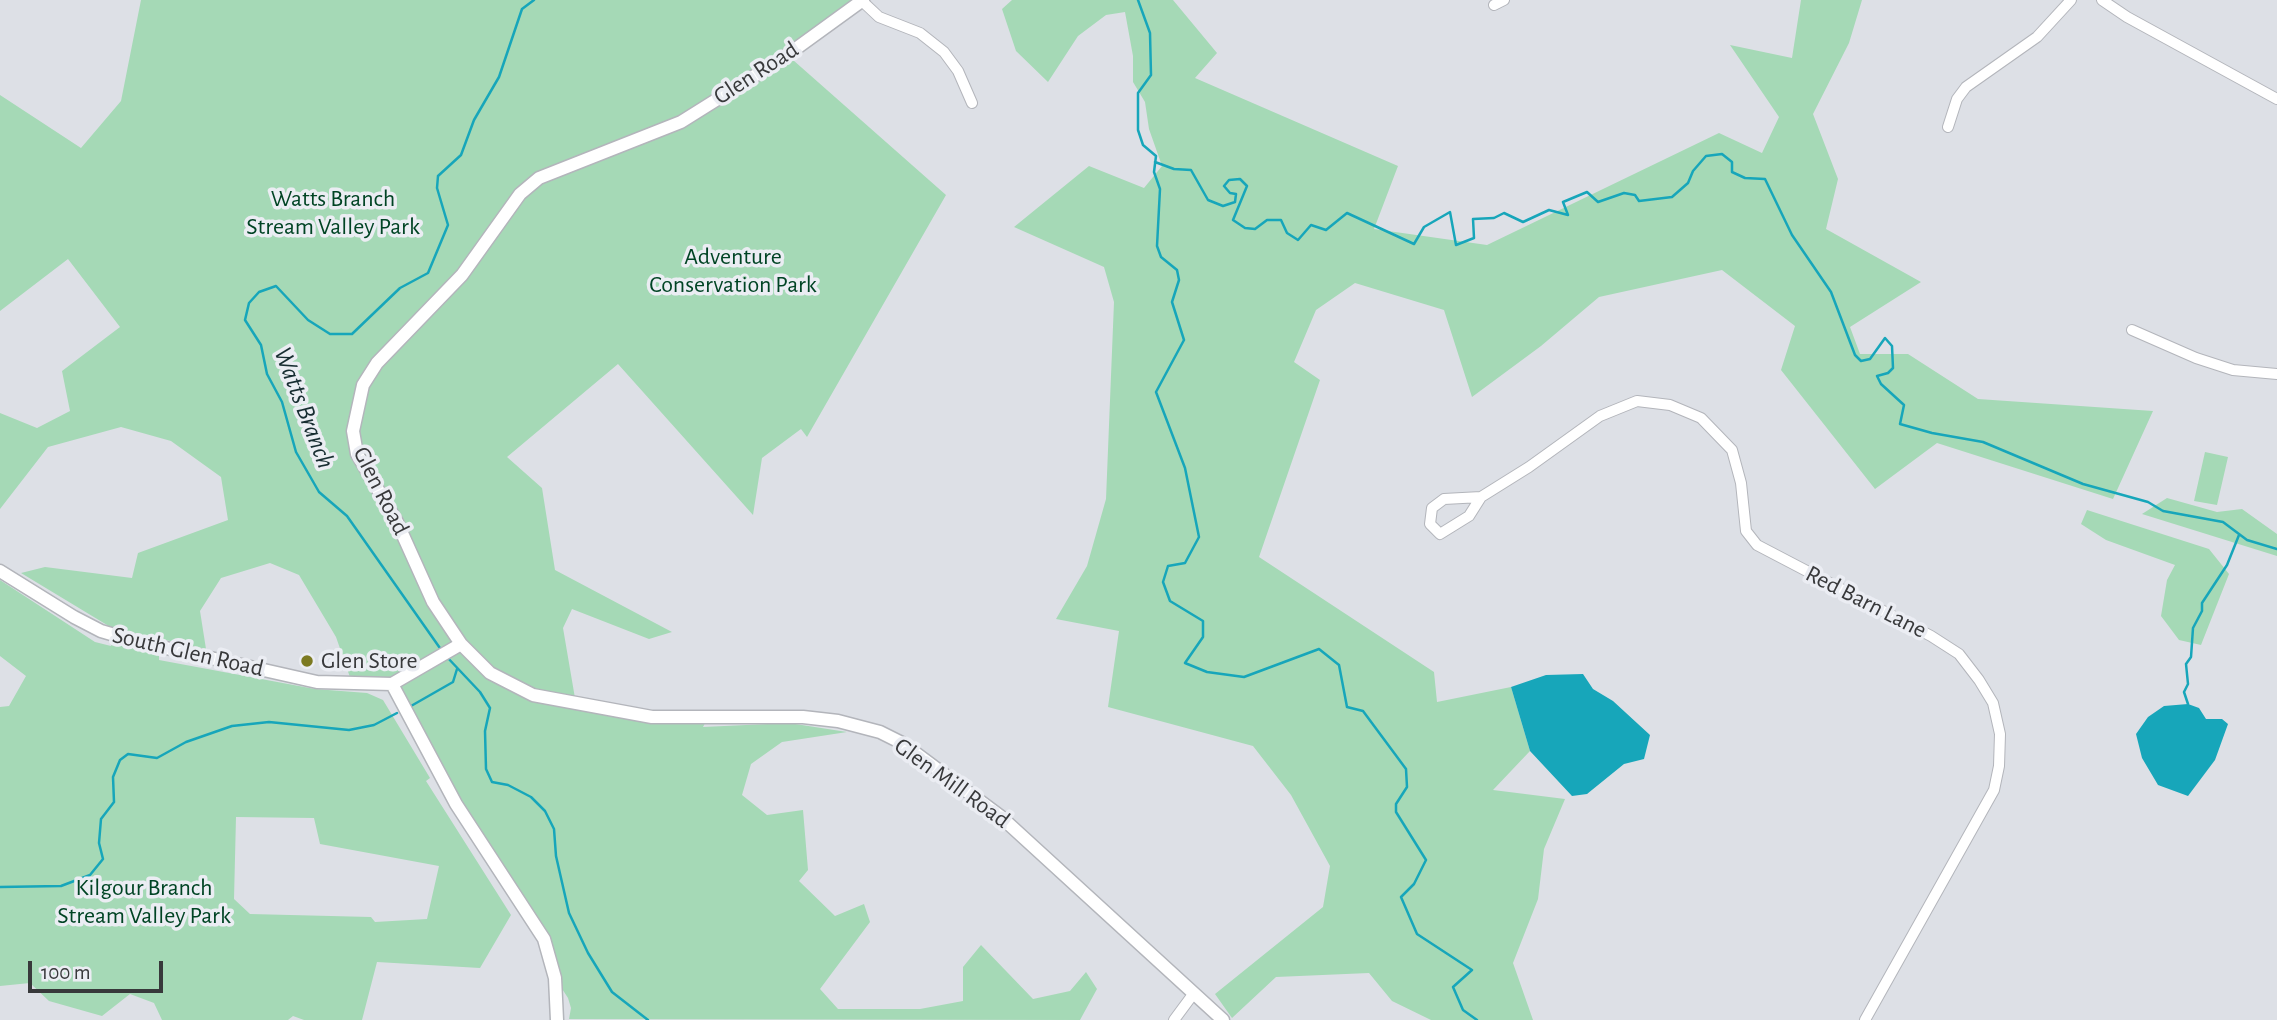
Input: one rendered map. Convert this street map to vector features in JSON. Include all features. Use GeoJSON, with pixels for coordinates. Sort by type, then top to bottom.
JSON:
{"type":"FeatureCollection","features":[{"type":"Feature","properties":{"kind":"main road","name":"Glen Road"},"geometry":{"type":"LineString","coordinates":[[456,647],[397,522],[356,454],[353,431],[363,384],[377,363],[462,275],[520,194],[539,178],[681,122],[783,58],[863,1]]}},
{"type":"Feature","properties":{"kind":"main road","name":"South Glen Road"},"geometry":{"type":"LineString","coordinates":[[0,571],[74,617],[101,631],[135,641],[317,682],[392,684]]}},
{"type":"Feature","properties":{"kind":"main road"},"geometry":{"type":"LineString","coordinates":[[456,647],[392,684],[456,804],[544,939],[555,978],[556,1020]]}},
{"type":"Feature","properties":{"kind":"main road","name":"Glen Mill Road"},"geometry":{"type":"LineString","coordinates":[[456,647],[490,673],[533,695],[652,717],[803,717],[838,721],[880,732],[911,750],[1000,816],[1223,1020]]}},
{"type":"Feature","properties":{"kind":"street"},"geometry":{"type":"LineString","coordinates":[[1494,5],[1504,0]]}},
{"type":"Feature","properties":{"kind":"street"},"geometry":{"type":"LineString","coordinates":[[1948,127],[1957,99],[1966,87],[2036,37],[2071,0]]}},
{"type":"Feature","properties":{"kind":"street"},"geometry":{"type":"LineString","coordinates":[[2102,0],[2277,99]]}},
{"type":"Feature","properties":{"kind":"street"},"geometry":{"type":"LineString","coordinates":[[863,1],[879,18],[920,33],[944,52],[958,71],[972,103]]}},
{"type":"Feature","properties":{"kind":"street"},"geometry":{"type":"LineString","coordinates":[[2132,330],[2196,358],[2230,369],[2277,374]]}},
{"type":"Feature","properties":{"kind":"street","name":"Red Barn Lane"},"geometry":{"type":"LineString","coordinates":[[1481,497],[1444,499],[1432,508],[1430,524],[1440,534],[1469,516],[1481,497],[1529,467],[1600,416],[1637,401],[1670,405],[1701,418],[1732,450],[1741,483],[1746,531],[1758,545],[1931,636],[1959,654],[1979,680],[1993,703],[2000,734],[2000,758],[1994,790],[1865,1020]]}},
{"type":"Feature","properties":{"kind":"street"},"geometry":{"type":"LineString","coordinates":[[1174,1020],[1194,993]]}},
{"type":"Feature","properties":{"kind":"green space","name":"Watts Branch Stream Valley Park"},"geometry":{"type":"Polygon","coordinates":[[[141,0],[863,0],[671,128],[665,136],[793,60],[946,195],[807,437],[801,429],[762,458],[753,515],[618,364],[507,457],[542,488],[555,570],[672,632],[649,639],[572,609],[563,628],[576,704],[706,721],[703,727],[789,723],[847,732],[782,742],[751,764],[742,795],[767,815],[803,810],[808,870],[799,881],[835,916],[864,904],[870,922],[820,989],[838,1009],[920,1009],[963,1001],[963,967],[981,945],[1033,999],[1070,991],[1086,972],[1097,989],[1080,1020],[569,1019],[571,1008],[568,998],[555,978],[544,939],[472,829],[392,684],[352,683],[336,637],[299,575],[270,563],[221,578],[200,611],[206,649],[112,628],[21,573],[45,567],[132,578],[138,553],[228,520],[221,477],[171,441],[121,427],[48,447],[0,509],[0,413],[37,428],[70,411],[62,371],[120,327],[68,259],[0,311],[0,95],[81,148],[121,101],[141,0]]]}},
{"type":"Feature","properties":{"kind":"green space"},"geometry":{"type":"Polygon","coordinates":[[[1012,0],[1173,0],[1217,53],[1195,78],[1398,166],[1374,229],[1487,245],[1719,133],[1762,153],[1779,117],[1730,45],[1792,58],[1801,0],[1862,0],[1849,43],[1813,114],[1838,179],[1826,229],[1921,282],[1850,327],[1860,354],[1908,354],[1978,399],[2153,411],[2113,499],[1937,443],[1875,489],[1781,370],[1795,326],[1722,270],[1599,297],[1541,346],[1472,397],[1444,310],[1355,283],[1316,310],[1294,362],[1320,380],[1259,557],[1434,672],[1437,702],[1511,687],[1530,751],[1493,790],[1565,799],[1544,849],[1538,899],[1513,963],[1533,1020],[1431,1020],[1392,1001],[1369,973],[1276,977],[1232,1018],[1215,994],[1323,907],[1330,866],[1291,795],[1253,746],[1108,707],[1119,631],[1056,619],[1087,566],[1106,499],[1114,302],[1104,267],[1014,227],[1089,166],[1144,188],[1162,166],[1149,129],[1145,102],[1133,82],[1133,56],[1125,12],[1106,15],[1078,36],[1048,82],[1016,51],[1002,9],[1012,0]]]}},
{"type":"Feature","properties":{"kind":"green space"},"geometry":{"type":"Polygon","coordinates":[[[2205,452],[2228,457],[2217,505],[2194,501],[2205,452]]]}},
{"type":"Feature","properties":{"kind":"green space"},"geometry":{"type":"Polygon","coordinates":[[[2167,498],[2217,512],[2242,509],[2277,534],[2277,556],[2142,514],[2167,498]]]}},
{"type":"Feature","properties":{"kind":"green space"},"geometry":{"type":"Polygon","coordinates":[[[2087,510],[2209,549],[2229,574],[2201,645],[2179,640],[2161,616],[2167,580],[2175,565],[2106,540],[2081,524],[2087,510]]]}},
{"type":"Feature","properties":{"kind":"green space","name":"Kilgour Branch Stream Valley Park"},"geometry":{"type":"Polygon","coordinates":[[[0,580],[95,642],[111,646],[113,642],[159,656],[159,660],[315,689],[367,693],[383,700],[430,778],[426,781],[511,915],[480,968],[377,962],[362,1020],[304,1020],[293,1016],[288,1020],[162,1020],[154,1003],[130,994],[102,1016],[49,1001],[30,983],[0,986],[0,707],[9,706],[26,676],[0,656],[0,580]],[[236,817],[234,899],[250,914],[371,917],[375,922],[427,919],[439,866],[320,844],[314,818],[236,817]]]}},
{"type":"Feature","properties":{"kind":"water"},"geometry":{"type":"Polygon","coordinates":[[[1583,674],[1593,689],[1613,701],[1650,735],[1644,759],[1624,764],[1587,794],[1572,796],[1530,751],[1511,687],[1546,675],[1583,674]]]}},
{"type":"Feature","properties":{"kind":"water"},"geometry":{"type":"Polygon","coordinates":[[[2188,704],[2199,708],[2206,719],[2222,719],[2228,724],[2215,760],[2188,796],[2158,785],[2142,758],[2136,734],[2148,717],[2164,706],[2188,704]]]}},
{"type":"Feature","properties":{"kind":"waterway","name":"Watts Branch"},"geometry":{"type":"LineString","coordinates":[[442,651],[347,516],[319,492],[296,452],[282,402],[267,374],[261,345],[245,320],[249,303],[259,292],[276,286],[308,320],[330,334],[352,334],[400,288],[428,273],[448,225],[437,188],[438,176],[461,155],[474,120],[499,77],[522,9],[534,0]]}},
{"type":"Feature","properties":{"kind":"waterway"},"geometry":{"type":"LineString","coordinates":[[1138,0],[1150,33],[1151,75],[1138,93],[1138,130],[1143,145],[1156,156],[1154,172],[1160,189],[1157,246],[1161,257],[1177,270],[1179,280],[1172,302],[1184,340],[1156,392],[1185,468],[1199,537],[1185,563],[1168,566],[1163,582],[1170,601],[1203,621],[1203,637],[1185,663],[1207,672],[1244,677],[1319,649],[1339,665],[1347,707],[1363,711],[1406,769],[1407,787],[1396,804],[1396,812],[1426,860],[1414,884],[1401,897],[1417,934],[1472,970],[1453,987],[1463,1010],[1477,1020]]}},
{"type":"Feature","properties":{"kind":"waterway"},"geometry":{"type":"LineString","coordinates":[[1155,162],[1174,169],[1191,170],[1208,200],[1223,206],[1235,202],[1236,194],[1230,193],[1224,186],[1229,180],[1240,179],[1247,186],[1233,220],[1245,228],[1255,229],[1267,220],[1281,220],[1287,233],[1298,240],[1311,225],[1326,230],[1347,213],[1414,244],[1424,227],[1450,212],[1456,245],[1474,238],[1473,219],[1494,218],[1504,213],[1523,222],[1549,210],[1568,215],[1563,202],[1587,192],[1598,202],[1624,193],[1635,195],[1639,201],[1672,197],[1688,183],[1693,171],[1706,156],[1722,154],[1732,162],[1732,172],[1745,178],[1765,179],[1792,235],[1831,292],[1855,355],[1861,361],[1870,359],[1885,338],[1892,346],[1893,368],[1888,373],[1877,376],[1881,384],[1904,405],[1900,424],[1983,442],[2083,484],[2148,502],[2163,511],[2223,522],[2247,540],[2277,549]]}},
{"type":"Feature","properties":{"kind":"waterway"},"geometry":{"type":"LineString","coordinates":[[2188,704],[2184,692],[2188,684],[2186,664],[2191,657],[2193,628],[2202,611],[2202,603],[2227,565],[2239,535]]}},
{"type":"Feature","properties":{"kind":"waterway","name":"Watts Branch"},"geometry":{"type":"LineString","coordinates":[[446,656],[480,692],[490,708],[485,731],[486,769],[492,782],[508,785],[531,797],[545,811],[554,829],[556,856],[569,913],[588,953],[612,992],[648,1020]]}},
{"type":"Feature","properties":{"kind":"waterway"},"geometry":{"type":"LineString","coordinates":[[411,706],[453,682],[457,669]]}},
{"type":"Feature","properties":{"kind":"waterway"},"geometry":{"type":"LineString","coordinates":[[0,887],[61,886],[90,875],[103,859],[99,843],[101,819],[114,802],[113,777],[120,760],[128,754],[157,758],[186,742],[232,726],[269,722],[349,730],[374,725],[397,713]]}},
{"type":"Feature","properties":{"kind":"place","name":"Glen Store"},"geometry":{"type":"Point","coordinates":[307,661]}},
{"type":"Feature","properties":{"kind":"park label","name":"Adventure Conservation Park"},"geometry":{"type":"Point","coordinates":[733,271]}}]}
